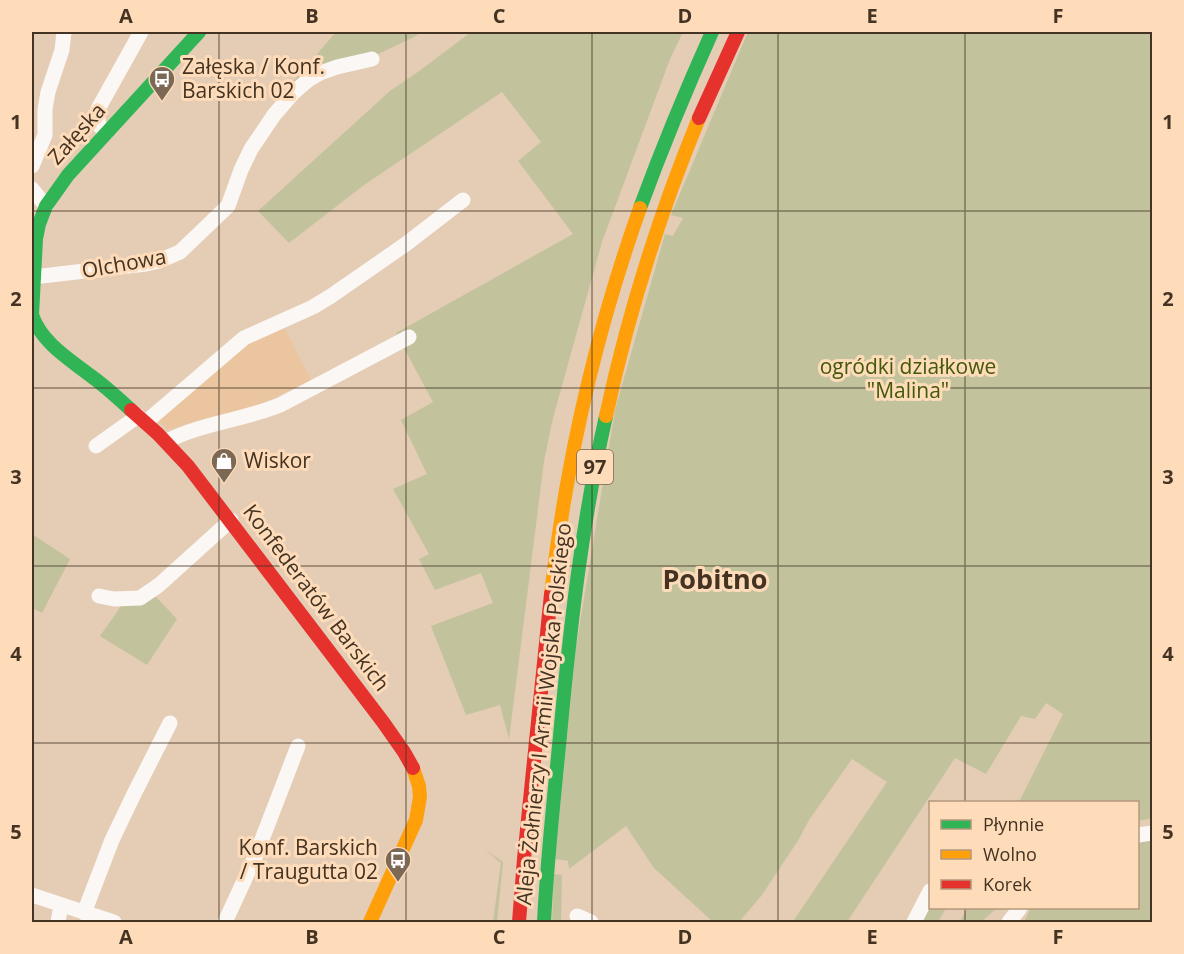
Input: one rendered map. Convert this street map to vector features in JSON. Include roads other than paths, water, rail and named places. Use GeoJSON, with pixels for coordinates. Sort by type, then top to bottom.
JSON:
{"type":"FeatureCollection","features":[{"type":"Feature","properties":{"kind":"main road","name":"Załęska"},"geometry":{"type":"LineString","coordinates":[[33,323],[33,277],[38,232],[46,206],[68,175],[199,32]]}},
{"type":"Feature","properties":{"kind":"main road","name":"Aleja Żołnierzy I Armii Wojska Polskiego"},"geometry":{"type":"LineString","coordinates":[[519,922],[548,616],[576,439],[606,322],[634,229],[666,140],[712,32]]}},
{"type":"Feature","properties":{"kind":"main road","name":"Aleja Żołnierzy I Armii Wojska Polskiego"},"geometry":{"type":"LineString","coordinates":[[544,922],[547,863],[572,610],[587,507],[606,413],[640,283],[663,214],[704,106],[738,32]]}},
{"type":"Feature","properties":{"kind":"main road","name":"Konfederatów Barskich"},"geometry":{"type":"LineString","coordinates":[[33,323],[49,342],[167,441],[231,520],[399,744],[419,784],[421,798],[418,816],[370,922]]}},
{"type":"Feature","properties":{"kind":"street"},"geometry":{"type":"LineString","coordinates":[[32,166],[45,135],[48,92],[62,50],[64,32]]}},
{"type":"Feature","properties":{"kind":"street"},"geometry":{"type":"LineString","coordinates":[[106,134],[98,123],[98,109],[141,32]]}},
{"type":"Feature","properties":{"kind":"street","name":"Olchowa"},"geometry":{"type":"LineString","coordinates":[[33,277],[146,264],[180,252],[228,206],[251,149],[274,115],[293,93],[308,80],[321,73],[372,59]]}},
{"type":"Feature","properties":{"kind":"street"},"geometry":{"type":"LineString","coordinates":[[32,189],[46,206]]}},
{"type":"Feature","properties":{"kind":"street"},"geometry":{"type":"LineString","coordinates":[[96,446],[142,419],[244,338],[332,296],[463,200]]}},
{"type":"Feature","properties":{"kind":"street"},"geometry":{"type":"LineString","coordinates":[[167,441],[201,427],[260,413],[280,405],[409,337]]}},
{"type":"Feature","properties":{"kind":"street"},"geometry":{"type":"LineString","coordinates":[[99,596],[140,598],[159,585],[231,520]]}},
{"type":"Feature","properties":{"kind":"street"},"geometry":{"type":"LineString","coordinates":[[84,913],[112,840],[170,723]]}},
{"type":"Feature","properties":{"kind":"street"},"geometry":{"type":"LineString","coordinates":[[225,922],[256,855],[298,746]]}},
{"type":"Feature","properties":{"kind":"street"},"geometry":{"type":"LineString","coordinates":[[914,922],[929,893]]}},
{"type":"Feature","properties":{"kind":"street"},"geometry":{"type":"LineString","coordinates":[[32,895],[114,922]]}},
{"type":"Feature","properties":{"kind":"street"},"geometry":{"type":"LineString","coordinates":[[58,922],[62,905]]}},
{"type":"Feature","properties":{"kind":"street"},"geometry":{"type":"LineString","coordinates":[[1009,922],[1019,909]]}},
{"type":"Feature","properties":{"kind":"place","name":"Załęska / Konf. Barskich 02"},"geometry":{"type":"Point","coordinates":[162,102]}},
{"type":"Feature","properties":{"kind":"place","name":"Wiskor"},"geometry":{"type":"Point","coordinates":[224,484]}},
{"type":"Feature","properties":{"kind":"place","name":"Konf. Barskich / Traugutta 02"},"geometry":{"type":"Point","coordinates":[398,883]}},
{"type":"Feature","properties":{"kind":"district","name":"Pobitno"},"geometry":{"type":"Point","coordinates":[715,580]}},
{"type":"Feature","properties":{"kind":"park label","name":"ogródki działkowe \"Malina\""},"geometry":{"type":"Point","coordinates":[908,379]}}]}
